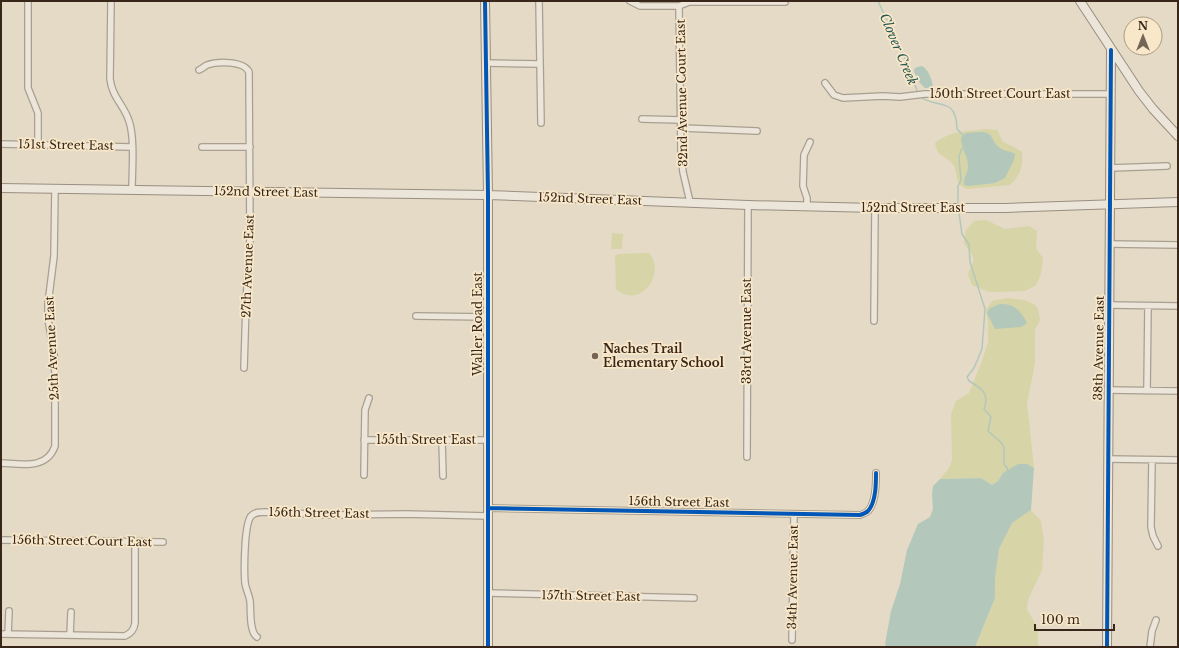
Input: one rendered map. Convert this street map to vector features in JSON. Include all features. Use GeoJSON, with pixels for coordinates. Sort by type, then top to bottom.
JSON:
{"type":"FeatureCollection","features":[{"type":"Feature","properties":{"kind":"main road","name":"Waller Road East"},"geometry":{"type":"LineString","coordinates":[[485,1],[488,195],[488,647]]}},
{"type":"Feature","properties":{"kind":"main road"},"geometry":{"type":"LineString","coordinates":[[1080,1],[1126,72],[1153,109],[1178,136]]}},
{"type":"Feature","properties":{"kind":"main road","name":"38th Avenue East"},"geometry":{"type":"LineString","coordinates":[[1107,647],[1111,50]]}},
{"type":"Feature","properties":{"kind":"main road"},"geometry":{"type":"LineString","coordinates":[[1111,79],[1126,72]]}},
{"type":"Feature","properties":{"kind":"main road","name":"152nd Street East"},"geometry":{"type":"LineString","coordinates":[[1,188],[488,195],[807,207],[875,208],[983,208],[1178,202]]}},
{"type":"Feature","properties":{"kind":"street"},"geometry":{"type":"LineString","coordinates":[[28,1],[28,88],[38,113],[38,144]]}},
{"type":"Feature","properties":{"kind":"street"},"geometry":{"type":"LineString","coordinates":[[111,1],[111,84],[115,97],[129,121],[132,132],[132,190]]}},
{"type":"Feature","properties":{"kind":"street"},"geometry":{"type":"LineString","coordinates":[[539,1],[540,123]]}},
{"type":"Feature","properties":{"kind":"street"},"geometry":{"type":"LineString","coordinates":[[630,1],[640,6],[679,6],[689,2],[785,2]]}},
{"type":"Feature","properties":{"kind":"street","name":"32nd Avenue Court East"},"geometry":{"type":"LineString","coordinates":[[679,6],[682,153],[690,202]]}},
{"type":"Feature","properties":{"kind":"street"},"geometry":{"type":"LineString","coordinates":[[486,63],[540,64]]}},
{"type":"Feature","properties":{"kind":"street","name":"27th Avenue East"},"geometry":{"type":"LineString","coordinates":[[199,70],[208,65],[239,64],[248,68],[249,72],[250,238],[244,368]]}},
{"type":"Feature","properties":{"kind":"street","name":"150th Street Court East"},"geometry":{"type":"LineString","coordinates":[[825,83],[834,95],[843,98],[883,96],[900,97],[925,94],[1111,94]]}},
{"type":"Feature","properties":{"kind":"street"},"geometry":{"type":"LineString","coordinates":[[642,119],[681,120]]}},
{"type":"Feature","properties":{"kind":"street"},"geometry":{"type":"LineString","coordinates":[[682,128],[757,131]]}},
{"type":"Feature","properties":{"kind":"street"},"geometry":{"type":"LineString","coordinates":[[807,207],[807,198],[803,186],[804,155],[810,142]]}},
{"type":"Feature","properties":{"kind":"street","name":"151st Street East"},"geometry":{"type":"LineString","coordinates":[[1,144],[132,147]]}},
{"type":"Feature","properties":{"kind":"street"},"geometry":{"type":"LineString","coordinates":[[202,147],[250,147]]}},
{"type":"Feature","properties":{"kind":"street"},"geometry":{"type":"LineString","coordinates":[[1110,168],[1167,166]]}},
{"type":"Feature","properties":{"kind":"street","name":"25th Avenue East"},"geometry":{"type":"LineString","coordinates":[[1,463],[35,464],[44,461],[53,451],[55,440],[55,370],[48,319],[48,304],[54,256],[55,189]]}},
{"type":"Feature","properties":{"kind":"street","name":"33rd Avenue East"},"geometry":{"type":"LineString","coordinates":[[747,457],[748,205]]}},
{"type":"Feature","properties":{"kind":"street"},"geometry":{"type":"LineString","coordinates":[[874,321],[875,208]]}},
{"type":"Feature","properties":{"kind":"street"},"geometry":{"type":"LineString","coordinates":[[1110,244],[1178,245]]}},
{"type":"Feature","properties":{"kind":"street"},"geometry":{"type":"LineString","coordinates":[[1109,305],[1178,306]]}},
{"type":"Feature","properties":{"kind":"street"},"geometry":{"type":"LineString","coordinates":[[1147,391],[1148,306]]}},
{"type":"Feature","properties":{"kind":"street"},"geometry":{"type":"LineString","coordinates":[[416,316],[488,317]]}},
{"type":"Feature","properties":{"kind":"street"},"geometry":{"type":"LineString","coordinates":[[1108,390],[1178,391]]}},
{"type":"Feature","properties":{"kind":"street"},"geometry":{"type":"LineString","coordinates":[[364,475],[365,410],[369,398]]}},
{"type":"Feature","properties":{"kind":"street","name":"155th Street East"},"geometry":{"type":"LineString","coordinates":[[364,440],[488,440]]}},
{"type":"Feature","properties":{"kind":"street"},"geometry":{"type":"LineString","coordinates":[[442,440],[443,476]]}},
{"type":"Feature","properties":{"kind":"street"},"geometry":{"type":"LineString","coordinates":[[1108,459],[1178,460]]}},
{"type":"Feature","properties":{"kind":"street"},"geometry":{"type":"LineString","coordinates":[[1152,460],[1151,527],[1153,536],[1158,546]]}},
{"type":"Feature","properties":{"kind":"street","name":"156th Street East"},"geometry":{"type":"LineString","coordinates":[[257,637],[254,635],[252,629],[244,565],[248,523],[251,517],[256,513],[266,512],[331,516],[488,512],[860,515],[868,511],[874,496],[876,473]]}},
{"type":"Feature","properties":{"kind":"street","name":"34th Avenue East"},"geometry":{"type":"LineString","coordinates":[[792,640],[794,514]]}},
{"type":"Feature","properties":{"kind":"street","name":"156th Street Court East"},"geometry":{"type":"LineString","coordinates":[[1,540],[163,542]]}},
{"type":"Feature","properties":{"kind":"street"},"geometry":{"type":"LineString","coordinates":[[1,634],[124,636],[132,632],[135,623],[135,542]]}},
{"type":"Feature","properties":{"kind":"street","name":"157th Street East"},"geometry":{"type":"LineString","coordinates":[[488,593],[694,598]]}},
{"type":"Feature","properties":{"kind":"street"},"geometry":{"type":"LineString","coordinates":[[8,634],[9,610]]}},
{"type":"Feature","properties":{"kind":"street"},"geometry":{"type":"LineString","coordinates":[[70,635],[71,612]]}},
{"type":"Feature","properties":{"kind":"street"},"geometry":{"type":"LineString","coordinates":[[1150,647],[1152,631],[1156,620]]}},
{"type":"Feature","properties":{"kind":"shaded area"},"geometry":{"type":"Polygon","coordinates":[[[922,66],[929,74],[933,86],[932,88],[925,88],[916,77],[914,69],[922,66]]]}},
{"type":"Feature","properties":{"kind":"shaded area"},"geometry":{"type":"Polygon","coordinates":[[[985,129],[997,130],[1003,142],[1022,152],[1022,162],[1019,174],[1010,185],[967,189],[960,185],[954,166],[949,160],[938,152],[935,143],[953,134],[964,131],[985,129]]]}},
{"type":"Feature","properties":{"kind":"shaded area"},"geometry":{"type":"Polygon","coordinates":[[[977,132],[989,134],[1000,148],[1015,154],[1014,160],[1005,178],[995,183],[968,186],[964,185],[968,166],[961,138],[966,133],[977,132]]]}},
{"type":"Feature","properties":{"kind":"shaded area"},"geometry":{"type":"Polygon","coordinates":[[[986,220],[1005,229],[1029,226],[1037,231],[1036,248],[1043,258],[1041,274],[1036,285],[1025,291],[989,292],[972,285],[968,274],[973,263],[973,257],[964,243],[966,230],[974,221],[986,220]]]}},
{"type":"Feature","properties":{"kind":"shaded area"},"geometry":{"type":"Polygon","coordinates":[[[612,233],[623,234],[622,249],[611,249],[612,233]]]}},
{"type":"Feature","properties":{"kind":"shaded area"},"geometry":{"type":"Polygon","coordinates":[[[649,253],[653,259],[655,267],[654,275],[647,288],[636,295],[623,294],[616,289],[615,256],[617,254],[649,253]]]}},
{"type":"Feature","properties":{"kind":"shaded area"},"geometry":{"type":"Polygon","coordinates":[[[1007,298],[1024,300],[1034,304],[1038,309],[1040,320],[1035,330],[1035,363],[1027,403],[1034,468],[1027,464],[1003,473],[998,481],[992,485],[981,478],[940,479],[949,468],[952,460],[951,414],[956,401],[969,393],[988,342],[988,322],[986,310],[992,301],[1007,298]]]}},
{"type":"Feature","properties":{"kind":"shaded area"},"geometry":{"type":"Polygon","coordinates":[[[1000,304],[1010,305],[1016,309],[1027,323],[1021,327],[995,329],[987,313],[990,308],[1000,304]]]}},
{"type":"Feature","properties":{"kind":"shaded area"},"geometry":{"type":"Polygon","coordinates":[[[1018,464],[1027,464],[1034,468],[1031,510],[1012,523],[999,549],[995,579],[995,598],[975,647],[886,647],[885,644],[891,611],[900,584],[907,550],[918,524],[930,517],[933,509],[933,486],[940,479],[981,478],[992,485],[998,481],[1003,473],[1018,464]]]}},
{"type":"Feature","properties":{"kind":"shaded area"},"geometry":{"type":"Polygon","coordinates":[[[1031,510],[1041,521],[1044,540],[1042,570],[1028,600],[1027,609],[1038,629],[1038,647],[975,647],[995,598],[995,579],[999,549],[1012,523],[1031,510]]]}},
{"type":"Feature","properties":{"kind":"waterway","name":"Clover Creek"},"geometry":{"type":"LineString","coordinates":[[878,1],[907,63],[918,93]]}},
{"type":"Feature","properties":{"kind":"waterway"},"geometry":{"type":"LineString","coordinates":[[919,96],[926,100],[949,107],[953,111],[956,118],[957,129],[964,136]]}},
{"type":"Feature","properties":{"kind":"waterway"},"geometry":{"type":"LineString","coordinates":[[958,204],[958,186],[961,180],[959,157],[963,148]]}},
{"type":"Feature","properties":{"kind":"waterway"},"geometry":{"type":"LineString","coordinates":[[959,213],[962,234],[969,245],[970,262],[985,309],[982,349],[974,368],[967,377],[969,381],[981,389],[985,395],[986,403],[984,409],[991,417],[988,431],[1004,447],[1004,464],[1008,472]]}},
{"type":"Feature","properties":{"kind":"cycle path"},"geometry":{"type":"LineString","coordinates":[[485,1],[488,195],[488,647]]}},
{"type":"Feature","properties":{"kind":"cycle path"},"geometry":{"type":"LineString","coordinates":[[1107,647],[1111,50]]}},
{"type":"Feature","properties":{"kind":"cycle path"},"geometry":{"type":"LineString","coordinates":[[488,508],[860,515],[868,511],[873,503],[876,473]]}},
{"type":"Feature","properties":{"kind":"place","name":"Naches Trail Elementary School"},"geometry":{"type":"Point","coordinates":[595,356]}}]}
